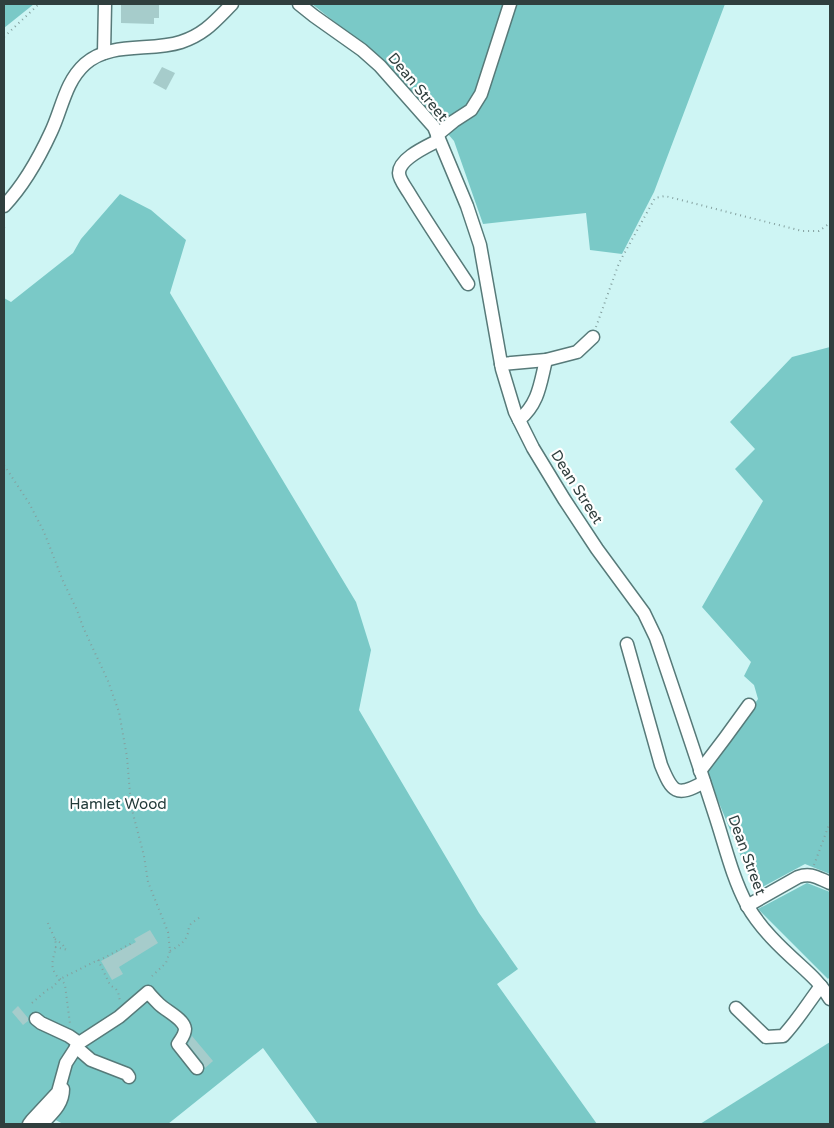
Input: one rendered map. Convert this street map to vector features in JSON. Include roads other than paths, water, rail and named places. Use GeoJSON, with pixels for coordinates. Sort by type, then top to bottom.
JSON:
{"type":"FeatureCollection","features":[{"type":"Feature","properties":{"kind":"street"},"geometry":{"type":"LineString","coordinates":[[104,53],[105,4]]}},
{"type":"Feature","properties":{"kind":"street"},"geometry":{"type":"LineString","coordinates":[[4,206],[16,192],[52,132],[67,90],[74,77],[85,64],[110,51],[157,46],[184,40],[207,29],[232,4]]}},
{"type":"Feature","properties":{"kind":"street","name":"Dean Street"},"geometry":{"type":"LineString","coordinates":[[299,4],[362,50],[380,66],[434,127],[468,206],[480,245],[501,364],[515,412],[533,448],[568,506],[644,613],[656,638],[737,884],[747,906],[773,940],[816,980],[830,999]]}},
{"type":"Feature","properties":{"kind":"street"},"geometry":{"type":"LineString","coordinates":[[468,284],[419,210],[399,173],[402,162],[438,138],[454,121],[471,110],[480,94],[510,4]]}},
{"type":"Feature","properties":{"kind":"street"},"geometry":{"type":"LineString","coordinates":[[501,364],[546,360],[577,352],[593,336]]}},
{"type":"Feature","properties":{"kind":"street"},"geometry":{"type":"LineString","coordinates":[[519,420],[528,412],[536,398],[546,360]]}},
{"type":"Feature","properties":{"kind":"street"},"geometry":{"type":"LineString","coordinates":[[628,644],[661,765],[668,782],[673,788],[684,791],[692,789],[749,705]]}},
{"type":"Feature","properties":{"kind":"street"},"geometry":{"type":"LineString","coordinates":[[747,906],[805,874],[810,874],[830,883]]}},
{"type":"Feature","properties":{"kind":"street"},"geometry":{"type":"LineString","coordinates":[[736,1008],[766,1037],[783,1036],[796,1022],[821,986]]}},
{"type":"Feature","properties":{"kind":"street"},"geometry":{"type":"LineString","coordinates":[[42,1124],[60,1104],[63,1095],[62,1085],[66,1063],[75,1042],[112,1021],[148,992],[159,1005],[184,1025],[185,1031],[178,1044],[197,1068]]}},
{"type":"Feature","properties":{"kind":"street"},"geometry":{"type":"LineString","coordinates":[[36,1019],[58,1030],[75,1042],[91,1060],[127,1074],[130,1077]]}},
{"type":"Feature","properties":{"kind":"street"},"geometry":{"type":"LineString","coordinates":[[29,1124],[47,1094],[62,1085]]}},
{"type":"Feature","properties":{"kind":"park label","name":"Hamlet Wood"},"geometry":{"type":"Point","coordinates":[118,804]}}]}
